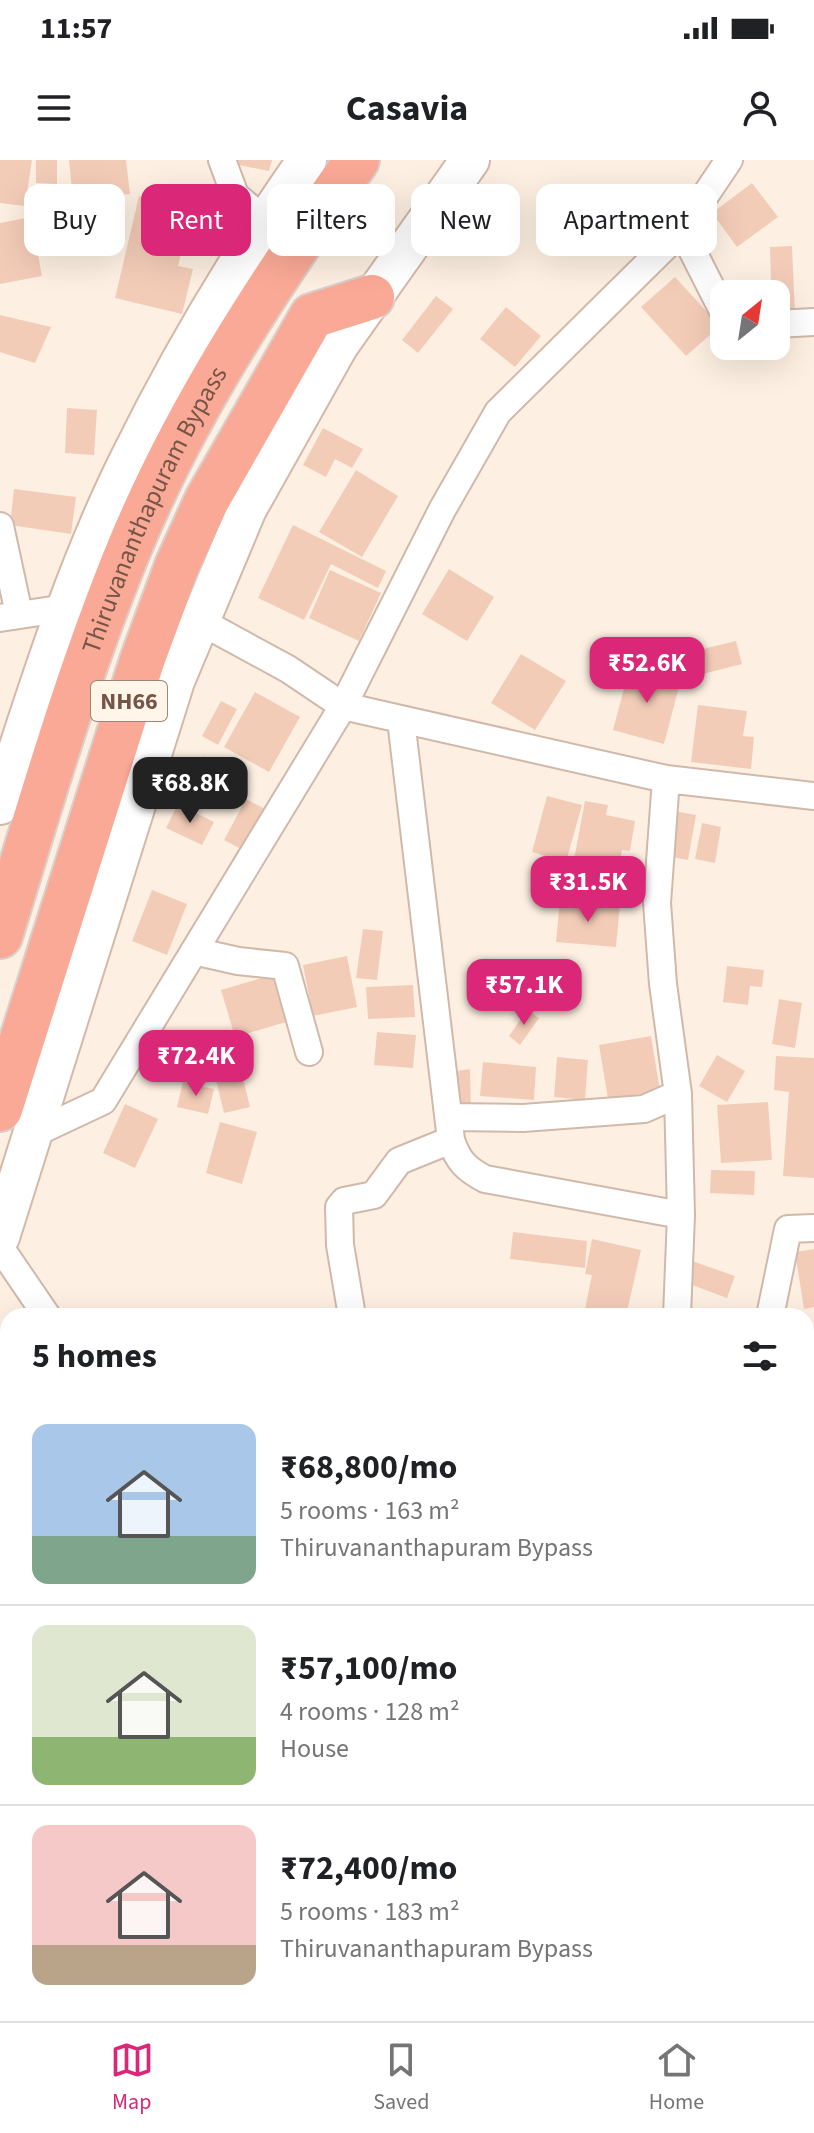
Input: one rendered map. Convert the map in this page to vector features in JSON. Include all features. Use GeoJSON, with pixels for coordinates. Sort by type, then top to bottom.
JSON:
{"type":"FeatureCollection","features":[{"type":"Feature","properties":{"kind":"highway","name":"Thiruvananthapuram Bypass"},"geometry":{"type":"LineString","coordinates":[[0,936],[93,646],[153,495],[262,295],[357,160]]}},
{"type":"Feature","properties":{"kind":"highway","name":"Thiruvananthapuram Bypass"},"geometry":{"type":"LineString","coordinates":[[0,1109],[142,661],[177,566],[207,500],[312,316],[372,297]]}},
{"type":"Feature","properties":{"kind":"street"},"geometry":{"type":"LineString","coordinates":[[222,160],[235,195],[265,221]]}},
{"type":"Feature","properties":{"kind":"street","name":"Thiruvananthapuram Bypass"},"geometry":{"type":"LineString","coordinates":[[0,805],[66,608],[129,458],[265,221],[307,160]]}},
{"type":"Feature","properties":{"kind":"street"},"geometry":{"type":"LineString","coordinates":[[0,1237],[175,681],[198,620],[247,509],[339,345],[470,160]]}},
{"type":"Feature","properties":{"kind":"street"},"geometry":{"type":"LineString","coordinates":[[713,184],[729,160]]}},
{"type":"Feature","properties":{"kind":"street"},"geometry":{"type":"LineString","coordinates":[[35,1133],[103,1101],[343,706],[442,510],[498,412],[656,256]]}},
{"type":"Feature","properties":{"kind":"street"},"geometry":{"type":"LineString","coordinates":[[695,256],[710,285]]}},
{"type":"Feature","properties":{"kind":"street"},"geometry":{"type":"LineString","coordinates":[[790,323],[814,322]]}},
{"type":"Feature","properties":{"kind":"street"},"geometry":{"type":"LineString","coordinates":[[0,526],[10,616],[66,608]]}},
{"type":"Feature","properties":{"kind":"street"},"geometry":{"type":"LineString","coordinates":[[198,620],[288,669],[343,706],[666,779],[814,796]]}},
{"type":"Feature","properties":{"kind":"street"},"geometry":{"type":"LineString","coordinates":[[401,720],[450,1128],[466,1169],[485,1179],[681,1215]]}},
{"type":"Feature","properties":{"kind":"street"},"geometry":{"type":"LineString","coordinates":[[666,779],[657,903],[663,984],[678,1094],[681,1215],[676,1308]]}},
{"type":"Feature","properties":{"kind":"street"},"geometry":{"type":"LineString","coordinates":[[194,951],[238,961],[285,966],[309,1052]]}},
{"type":"Feature","properties":{"kind":"street"},"geometry":{"type":"LineString","coordinates":[[351,1308],[339,1230],[339,1207],[344,1201],[374,1195],[399,1161],[450,1128],[523,1118],[644,1109],[678,1094]]}},
{"type":"Feature","properties":{"kind":"street"},"geometry":{"type":"LineString","coordinates":[[772,1308],[788,1229],[814,1228]]}},
{"type":"Feature","properties":{"kind":"street"},"geometry":{"type":"LineString","coordinates":[[0,1247],[42,1308]]}},
{"type":"Feature","properties":{"kind":"building"},"geometry":{"type":"Polygon","coordinates":[[[0,160],[32,160],[28,184],[24,184],[24,206],[0,203],[0,160]]]}},
{"type":"Feature","properties":{"kind":"building"},"geometry":{"type":"Polygon","coordinates":[[[36,160],[57,160],[57,184],[36,183],[36,160]]]}},
{"type":"Feature","properties":{"kind":"building"},"geometry":{"type":"Polygon","coordinates":[[[69,160],[126,160],[130,194],[125,195],[125,184],[71,184],[69,160]]]}},
{"type":"Feature","properties":{"kind":"building"},"geometry":{"type":"Polygon","coordinates":[[[235,160],[272,160],[269,171],[234,164],[235,160]]]}},
{"type":"Feature","properties":{"kind":"building"},"geometry":{"type":"Polygon","coordinates":[[[752,183],[778,217],[737,247],[717,220],[717,209],[752,183]]]}},
{"type":"Feature","properties":{"kind":"building"},"geometry":{"type":"Polygon","coordinates":[[[141,196],[141,256],[180,256],[178,266],[193,269],[182,314],[115,298],[141,196]]]}},
{"type":"Feature","properties":{"kind":"building"},"geometry":{"type":"Polygon","coordinates":[[[24,218],[24,256],[38,256],[42,276],[0,284],[0,223],[24,218]]]}},
{"type":"Feature","properties":{"kind":"building"},"geometry":{"type":"Polygon","coordinates":[[[792,246],[795,315],[790,315],[790,280],[771,280],[770,247],[792,246]]]}},
{"type":"Feature","properties":{"kind":"building"},"geometry":{"type":"Polygon","coordinates":[[[675,277],[710,315],[710,335],[686,356],[641,307],[675,277]]]}},
{"type":"Feature","properties":{"kind":"building"},"geometry":{"type":"Polygon","coordinates":[[[436,296],[453,309],[418,353],[402,340],[436,296]]]}},
{"type":"Feature","properties":{"kind":"building"},"geometry":{"type":"Polygon","coordinates":[[[506,307],[541,336],[515,367],[480,339],[506,307]]]}},
{"type":"Feature","properties":{"kind":"building"},"geometry":{"type":"Polygon","coordinates":[[[0,315],[51,327],[35,363],[0,352],[0,315]]]}},
{"type":"Feature","properties":{"kind":"building"},"geometry":{"type":"Polygon","coordinates":[[[67,408],[97,410],[94,455],[65,453],[67,408]]]}},
{"type":"Feature","properties":{"kind":"building"},"geometry":{"type":"Polygon","coordinates":[[[323,428],[363,449],[352,468],[335,459],[326,477],[303,465],[323,428]]]}},
{"type":"Feature","properties":{"kind":"building"},"geometry":{"type":"Polygon","coordinates":[[[356,470],[398,496],[362,557],[319,532],[356,470]]]}},
{"type":"Feature","properties":{"kind":"building"},"geometry":{"type":"Polygon","coordinates":[[[14,489],[76,497],[71,534],[10,525],[14,489]]]}},
{"type":"Feature","properties":{"kind":"building"},"geometry":{"type":"Polygon","coordinates":[[[293,525],[386,571],[378,588],[331,564],[304,620],[258,598],[293,525]]]}},
{"type":"Feature","properties":{"kind":"building"},"geometry":{"type":"Polygon","coordinates":[[[449,569],[494,597],[467,641],[422,614],[449,569]]]}},
{"type":"Feature","properties":{"kind":"building"},"geometry":{"type":"Polygon","coordinates":[[[330,570],[381,593],[359,641],[309,618],[330,570]]]}},
{"type":"Feature","properties":{"kind":"building"},"geometry":{"type":"Polygon","coordinates":[[[736,641],[742,664],[687,678],[682,654],[736,641]]]}},
{"type":"Feature","properties":{"kind":"building"},"geometry":{"type":"Polygon","coordinates":[[[521,654],[566,681],[535,730],[491,703],[521,654]]]}},
{"type":"Feature","properties":{"kind":"building"},"geometry":{"type":"Polygon","coordinates":[[[630,666],[681,679],[664,744],[613,730],[630,666]]]}},
{"type":"Feature","properties":{"kind":"building"},"geometry":{"type":"Polygon","coordinates":[[[255,692],[300,717],[269,772],[224,747],[255,692]]]}},
{"type":"Feature","properties":{"kind":"building"},"geometry":{"type":"Polygon","coordinates":[[[221,701],[237,709],[218,745],[202,736],[221,701]]]}},
{"type":"Feature","properties":{"kind":"building"},"geometry":{"type":"Polygon","coordinates":[[[698,705],[747,711],[743,736],[754,737],[751,769],[691,762],[698,705]]]}},
{"type":"Feature","properties":{"kind":"building"},"geometry":{"type":"Polygon","coordinates":[[[204,756],[236,770],[221,803],[190,789],[204,756]]]}},
{"type":"Feature","properties":{"kind":"building"},"geometry":{"type":"Polygon","coordinates":[[[547,796],[582,805],[566,862],[532,852],[547,796]]]}},
{"type":"Feature","properties":{"kind":"building"},"geometry":{"type":"Polygon","coordinates":[[[246,799],[265,809],[243,850],[224,840],[246,799]]]}},
{"type":"Feature","properties":{"kind":"building"},"geometry":{"type":"Polygon","coordinates":[[[585,801],[608,805],[606,815],[635,821],[630,851],[622,850],[613,900],[568,891],[585,801]]]}},
{"type":"Feature","properties":{"kind":"building"},"geometry":{"type":"Polygon","coordinates":[[[178,804],[214,822],[202,845],[166,828],[178,804]]]}},
{"type":"Feature","properties":{"kind":"building"},"geometry":{"type":"Polygon","coordinates":[[[674,811],[696,815],[688,860],[666,856],[674,811]]]}},
{"type":"Feature","properties":{"kind":"building"},"geometry":{"type":"Polygon","coordinates":[[[702,823],[721,827],[715,863],[695,859],[702,823]]]}},
{"type":"Feature","properties":{"kind":"building"},"geometry":{"type":"Polygon","coordinates":[[[152,890],[187,904],[167,955],[132,941],[152,890]]]}},
{"type":"Feature","properties":{"kind":"building"},"geometry":{"type":"Polygon","coordinates":[[[560,900],[620,905],[616,947],[556,942],[560,900]]]}},
{"type":"Feature","properties":{"kind":"building"},"geometry":{"type":"Polygon","coordinates":[[[363,929],[383,931],[377,980],[356,978],[363,929]]]}},
{"type":"Feature","properties":{"kind":"building"},"geometry":{"type":"Polygon","coordinates":[[[347,956],[357,1007],[313,1016],[303,965],[347,956]]]}},
{"type":"Feature","properties":{"kind":"building"},"geometry":{"type":"Polygon","coordinates":[[[727,966],[764,970],[762,987],[750,986],[748,1005],[723,1002],[727,966]]]}},
{"type":"Feature","properties":{"kind":"building"},"geometry":{"type":"Polygon","coordinates":[[[282,972],[296,1019],[235,1037],[221,990],[282,972]]]}},
{"type":"Feature","properties":{"kind":"building"},"geometry":{"type":"Polygon","coordinates":[[[413,985],[415,1017],[368,1019],[366,987],[413,985]]]}},
{"type":"Feature","properties":{"kind":"building"},"geometry":{"type":"Polygon","coordinates":[[[779,999],[802,1003],[795,1048],[772,1044],[779,999]]]}},
{"type":"Feature","properties":{"kind":"building"},"geometry":{"type":"Polygon","coordinates":[[[527,1010],[539,1018],[520,1045],[509,1036],[527,1010]]]}},
{"type":"Feature","properties":{"kind":"building"},"geometry":{"type":"Polygon","coordinates":[[[377,1032],[416,1035],[413,1068],[374,1065],[377,1032]]]}},
{"type":"Feature","properties":{"kind":"building"},"geometry":{"type":"Polygon","coordinates":[[[651,1036],[660,1091],[608,1099],[599,1045],[651,1036]]]}},
{"type":"Feature","properties":{"kind":"building"},"geometry":{"type":"Polygon","coordinates":[[[717,1055],[745,1071],[727,1102],[699,1086],[717,1055]]]}},
{"type":"Feature","properties":{"kind":"building"},"geometry":{"type":"Polygon","coordinates":[[[776,1056],[814,1058],[814,1178],[783,1176],[789,1092],[774,1090],[776,1056]]]}},
{"type":"Feature","properties":{"kind":"building"},"geometry":{"type":"Polygon","coordinates":[[[557,1057],[588,1060],[585,1100],[554,1097],[557,1057]]]}},
{"type":"Feature","properties":{"kind":"building"},"geometry":{"type":"Polygon","coordinates":[[[483,1062],[536,1067],[534,1100],[480,1096],[483,1062]]]}},
{"type":"Feature","properties":{"kind":"building"},"geometry":{"type":"Polygon","coordinates":[[[470,1069],[471,1111],[453,1109],[450,1072],[470,1069]]]}},
{"type":"Feature","properties":{"kind":"building"},"geometry":{"type":"Polygon","coordinates":[[[241,1070],[250,1107],[224,1113],[215,1076],[241,1070]]]}},
{"type":"Feature","properties":{"kind":"building"},"geometry":{"type":"Polygon","coordinates":[[[183,1082],[214,1089],[208,1114],[177,1107],[183,1082]]]}},
{"type":"Feature","properties":{"kind":"building"},"geometry":{"type":"Polygon","coordinates":[[[768,1102],[772,1160],[721,1163],[717,1105],[768,1102]]]}},
{"type":"Feature","properties":{"kind":"building"},"geometry":{"type":"Polygon","coordinates":[[[125,1104],[158,1119],[135,1168],[103,1153],[125,1104]]]}},
{"type":"Feature","properties":{"kind":"building"},"geometry":{"type":"Polygon","coordinates":[[[220,1122],[257,1132],[242,1184],[206,1173],[220,1122]]]}},
{"type":"Feature","properties":{"kind":"building"},"geometry":{"type":"Polygon","coordinates":[[[711,1170],[755,1171],[754,1195],[710,1193],[711,1170]]]}},
{"type":"Feature","properties":{"kind":"building"},"geometry":{"type":"Polygon","coordinates":[[[513,1232],[587,1241],[585,1268],[510,1259],[513,1232]]]}},
{"type":"Feature","properties":{"kind":"building"},"geometry":{"type":"Polygon","coordinates":[[[592,1239],[641,1250],[628,1308],[585,1308],[592,1275],[585,1274],[592,1239]]]}},
{"type":"Feature","properties":{"kind":"building"},"geometry":{"type":"Polygon","coordinates":[[[814,1249],[814,1307],[804,1308],[795,1252],[814,1249]]]}},
{"type":"Feature","properties":{"kind":"building"},"geometry":{"type":"Polygon","coordinates":[[[692,1261],[735,1276],[727,1298],[684,1282],[692,1261]]]}}]}
